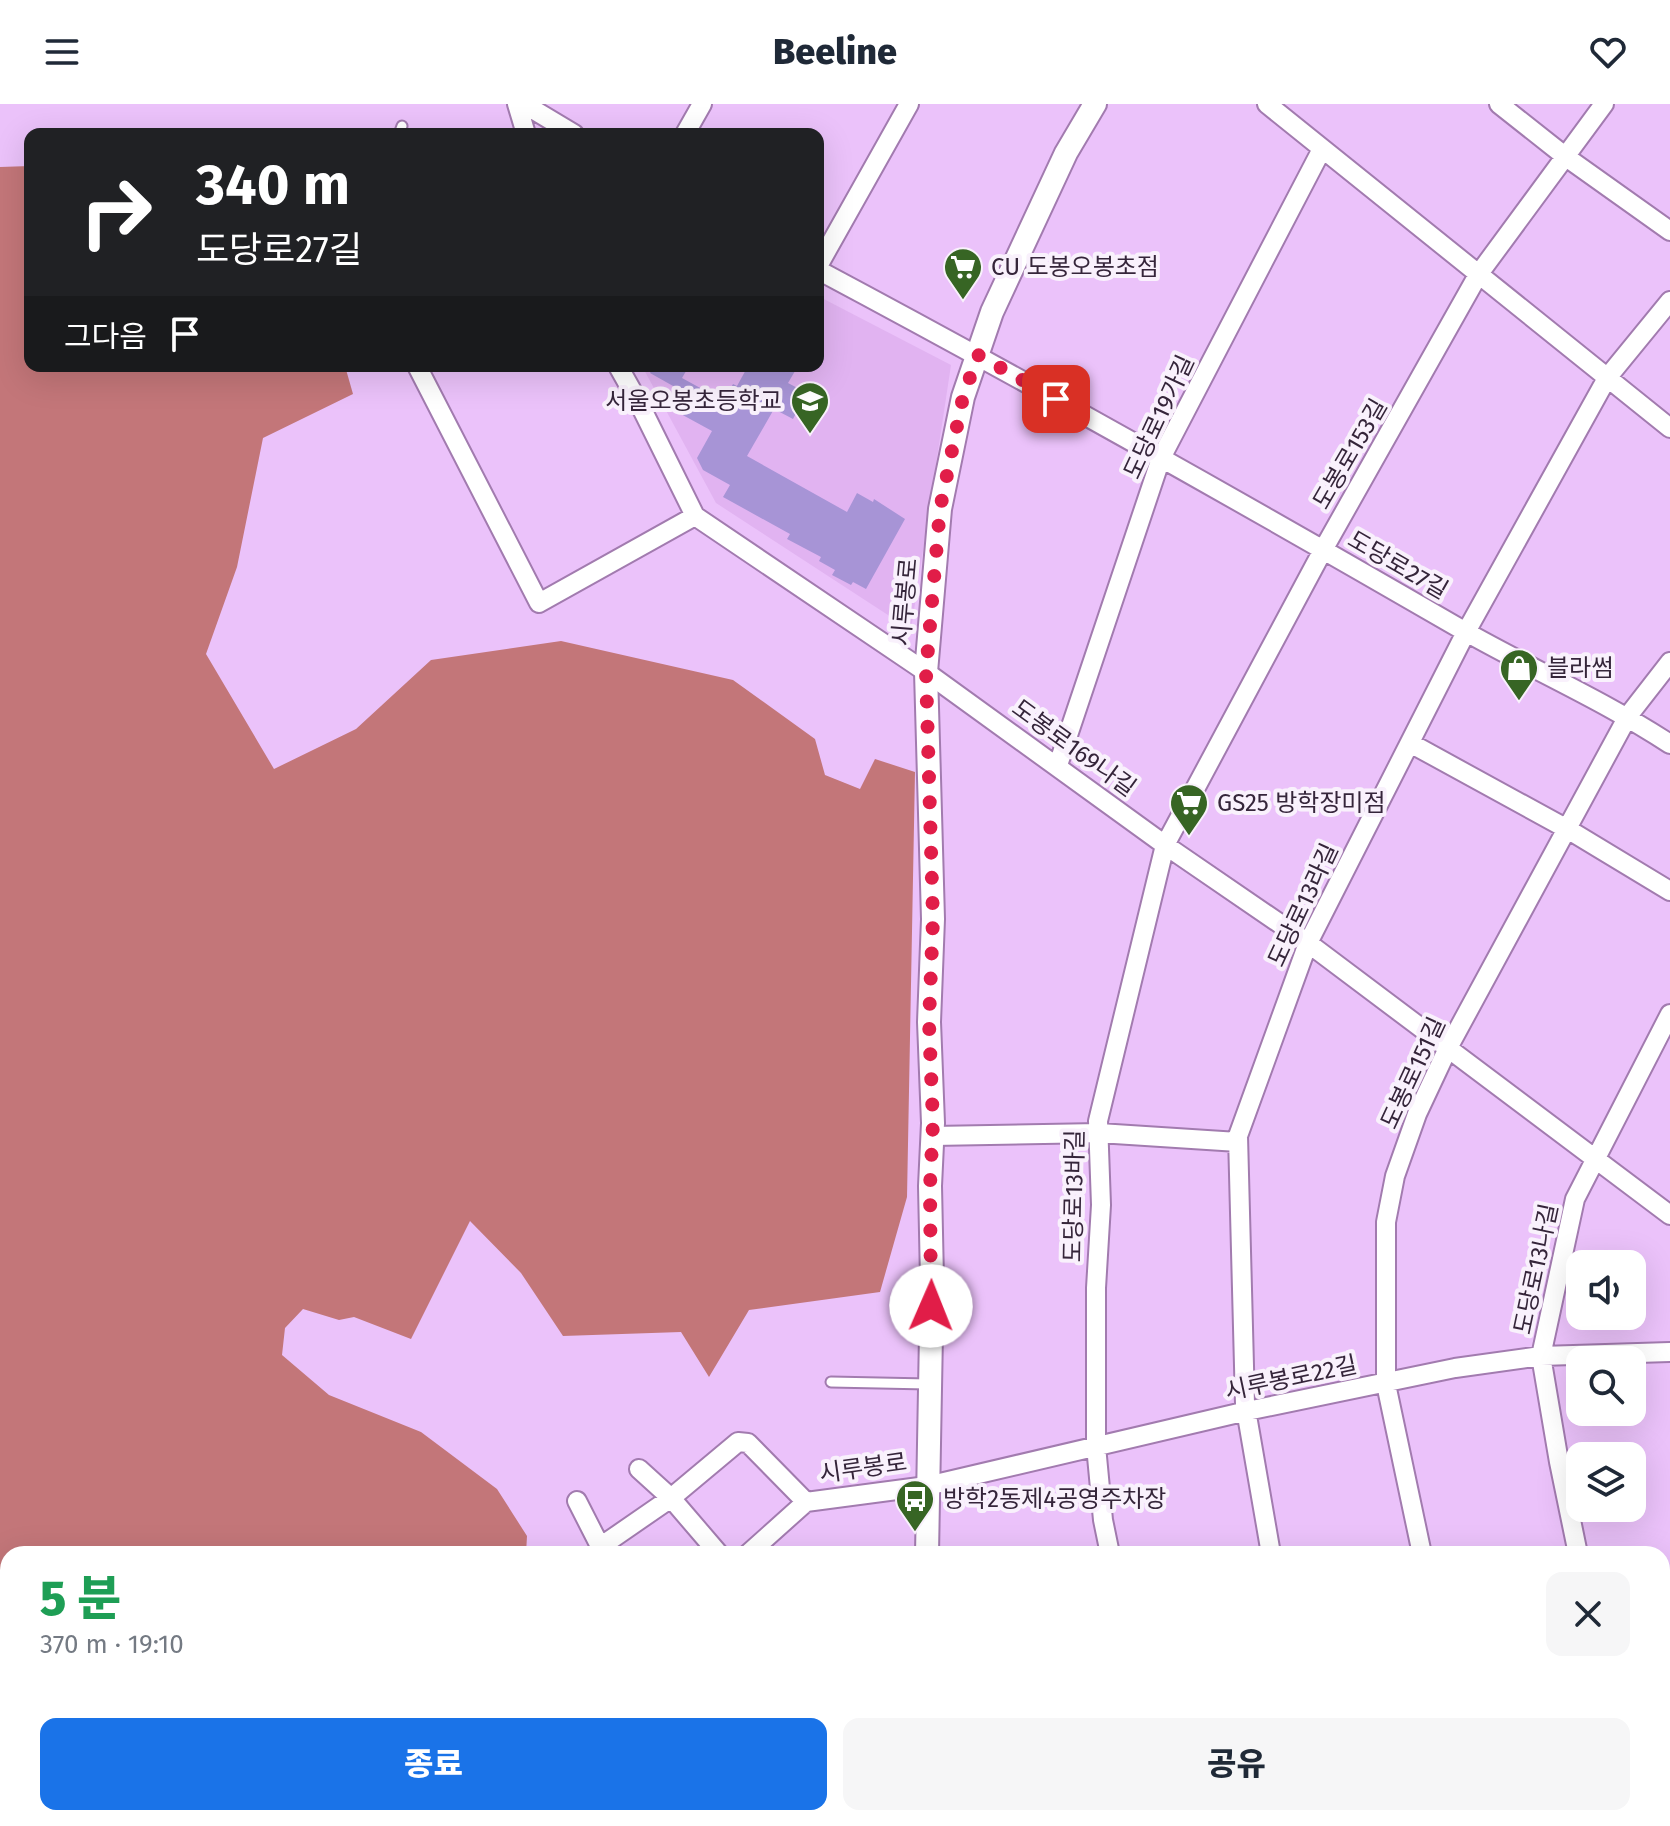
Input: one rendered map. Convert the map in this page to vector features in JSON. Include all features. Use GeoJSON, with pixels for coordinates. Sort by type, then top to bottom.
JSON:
{"type":"FeatureCollection","features":[{"type":"Feature","properties":{"kind":"street"},"geometry":{"type":"LineString","coordinates":[[517,104],[524,128]]}},
{"type":"Feature","properties":{"kind":"street"},"geometry":{"type":"LineString","coordinates":[[524,104],[564,128]]}},
{"type":"Feature","properties":{"kind":"street"},"geometry":{"type":"LineString","coordinates":[[688,128],[702,104]]}},
{"type":"Feature","properties":{"kind":"street"},"geometry":{"type":"LineString","coordinates":[[824,257],[909,104]]}},
{"type":"Feature","properties":{"kind":"street","name":"시루봉로"},"geometry":{"type":"LineString","coordinates":[[927,1546],[933,1136],[929,1022],[933,919],[926,672],[940,509],[963,397],[992,312],[1066,153],[1095,104]]}},
{"type":"Feature","properties":{"kind":"street"},"geometry":{"type":"LineString","coordinates":[[1267,104],[1670,428]]}},
{"type":"Feature","properties":{"kind":"street"},"geometry":{"type":"LineString","coordinates":[[1499,104],[1566,157],[1670,231]]}},
{"type":"Feature","properties":{"kind":"street","name":"도봉로153길"},"geometry":{"type":"LineString","coordinates":[[1165,845],[1323,550],[1478,275],[1604,104]]}},
{"type":"Feature","properties":{"kind":"street","name":"도당로19가길"},"geometry":{"type":"LineString","coordinates":[[1058,765],[1161,458],[1322,149]]}},
{"type":"Feature","properties":{"kind":"street","name":"도당로27길"},"geometry":{"type":"LineString","coordinates":[[824,271],[978,355],[1466,632],[1628,716],[1670,744]]}},
{"type":"Feature","properties":{"kind":"street","name":"도당로13라길"},"geometry":{"type":"LineString","coordinates":[[1270,1546],[1247,1411],[1238,1142],[1308,943],[1466,632],[1607,378],[1670,301]]}},
{"type":"Feature","properties":{"kind":"street"},"geometry":{"type":"LineString","coordinates":[[420,372],[539,603],[695,516]]}},
{"type":"Feature","properties":{"kind":"street","name":"도봉로169나길"},"geometry":{"type":"LineString","coordinates":[[621,372],[695,516],[926,672],[1165,845],[1308,943],[1670,1215]]}},
{"type":"Feature","properties":{"kind":"street","name":"도봉로151길"},"geometry":{"type":"LineString","coordinates":[[1420,1546],[1386,1384],[1386,1222],[1395,1176],[1417,1114],[1448,1048],[1569,830],[1628,716],[1670,662]]}},
{"type":"Feature","properties":{"kind":"street"},"geometry":{"type":"LineString","coordinates":[[1410,743],[1569,830],[1670,891]]}},
{"type":"Feature","properties":{"kind":"street","name":"도당로13바길"},"geometry":{"type":"LineString","coordinates":[[1108,1546],[1096,1446],[1096,1288],[1101,1205],[1098,1121],[1165,845]]}},
{"type":"Feature","properties":{"kind":"street","name":"도당로13나길"},"geometry":{"type":"LineString","coordinates":[[1576,1546],[1541,1356],[1575,1199],[1670,1014]]}},
{"type":"Feature","properties":{"kind":"street"},"geometry":{"type":"LineString","coordinates":[[933,1136],[1099,1133],[1238,1142]]}},
{"type":"Feature","properties":{"kind":"street","name":"시루봉로22길"},"geometry":{"type":"LineString","coordinates":[[927,1486],[1247,1411],[1455,1368],[1541,1356],[1670,1352]]}},
{"type":"Feature","properties":{"kind":"street"},"geometry":{"type":"LineString","coordinates":[[607,1546],[738,1442],[748,1443],[806,1502],[757,1546]]}},
{"type":"Feature","properties":{"kind":"street"},"geometry":{"type":"LineString","coordinates":[[639,1469],[671,1498],[712,1546]]}},
{"type":"Feature","properties":{"kind":"street","name":"시루봉로"},"geometry":{"type":"LineString","coordinates":[[806,1502],[927,1486]]}},
{"type":"Feature","properties":{"kind":"street"},"geometry":{"type":"LineString","coordinates":[[577,1501],[600,1546]]}},
{"type":"Feature","properties":{"kind":"lane"},"geometry":{"type":"LineString","coordinates":[[831,1382],[928,1384]]}},
{"type":"Feature","properties":{"kind":"shaded area"},"geometry":{"type":"Polygon","coordinates":[[[24,166],[24,372],[347,372],[353,394],[263,438],[237,567],[206,654],[274,769],[356,729],[431,660],[561,641],[733,680],[815,739],[825,775],[860,789],[875,759],[915,772],[907,1197],[880,1292],[749,1310],[709,1377],[681,1332],[563,1336],[521,1273],[470,1221],[411,1339],[354,1317],[339,1320],[303,1309],[285,1328],[282,1355],[329,1395],[421,1432],[497,1489],[527,1536],[526,1546],[0,1546],[0,167],[24,166]]]}},
{"type":"Feature","properties":{"kind":"shaded area","name":"서울오봉초등학교"},"geometry":{"type":"Polygon","coordinates":[[[824,299],[951,365],[911,630],[716,503],[645,372],[824,372],[824,299]]]}},
{"type":"Feature","properties":{"kind":"building"},"geometry":{"type":"Polygon","coordinates":[[[686,372],[682,378],[724,401],[733,384],[737,386],[745,372],[794,372],[788,383],[807,393],[793,419],[774,409],[747,456],[847,512],[857,493],[873,502],[874,499],[905,519],[866,589],[832,575],[835,570],[819,561],[821,557],[787,539],[790,534],[723,497],[730,485],[703,470],[697,458],[712,431],[679,413],[689,395],[650,373],[686,372]]]}},
{"type":"Feature","properties":{"kind":"place","name":"CU 도봉오봉초점"},"geometry":{"type":"Point","coordinates":[963,301]}},
{"type":"Feature","properties":{"kind":"place","name":"서울오봉초등학교"},"geometry":{"type":"Point","coordinates":[810,435]}},
{"type":"Feature","properties":{"kind":"place","name":"블라썸"},"geometry":{"type":"Point","coordinates":[1519,702]}},
{"type":"Feature","properties":{"kind":"place","name":"GS25 방학장미점"},"geometry":{"type":"Point","coordinates":[1189,837]}},
{"type":"Feature","properties":{"kind":"place","name":"방학2동제4공영주차장"},"geometry":{"type":"Point","coordinates":[915,1533]}},
{"type":"Feature","properties":{"kind":"route"},"geometry":{"type":"LineString","coordinates":[[931,1306],[933,1123],[929,1022],[933,919],[926,672],[940,509],[963,397],[978,355],[1056,399]]}}]}
